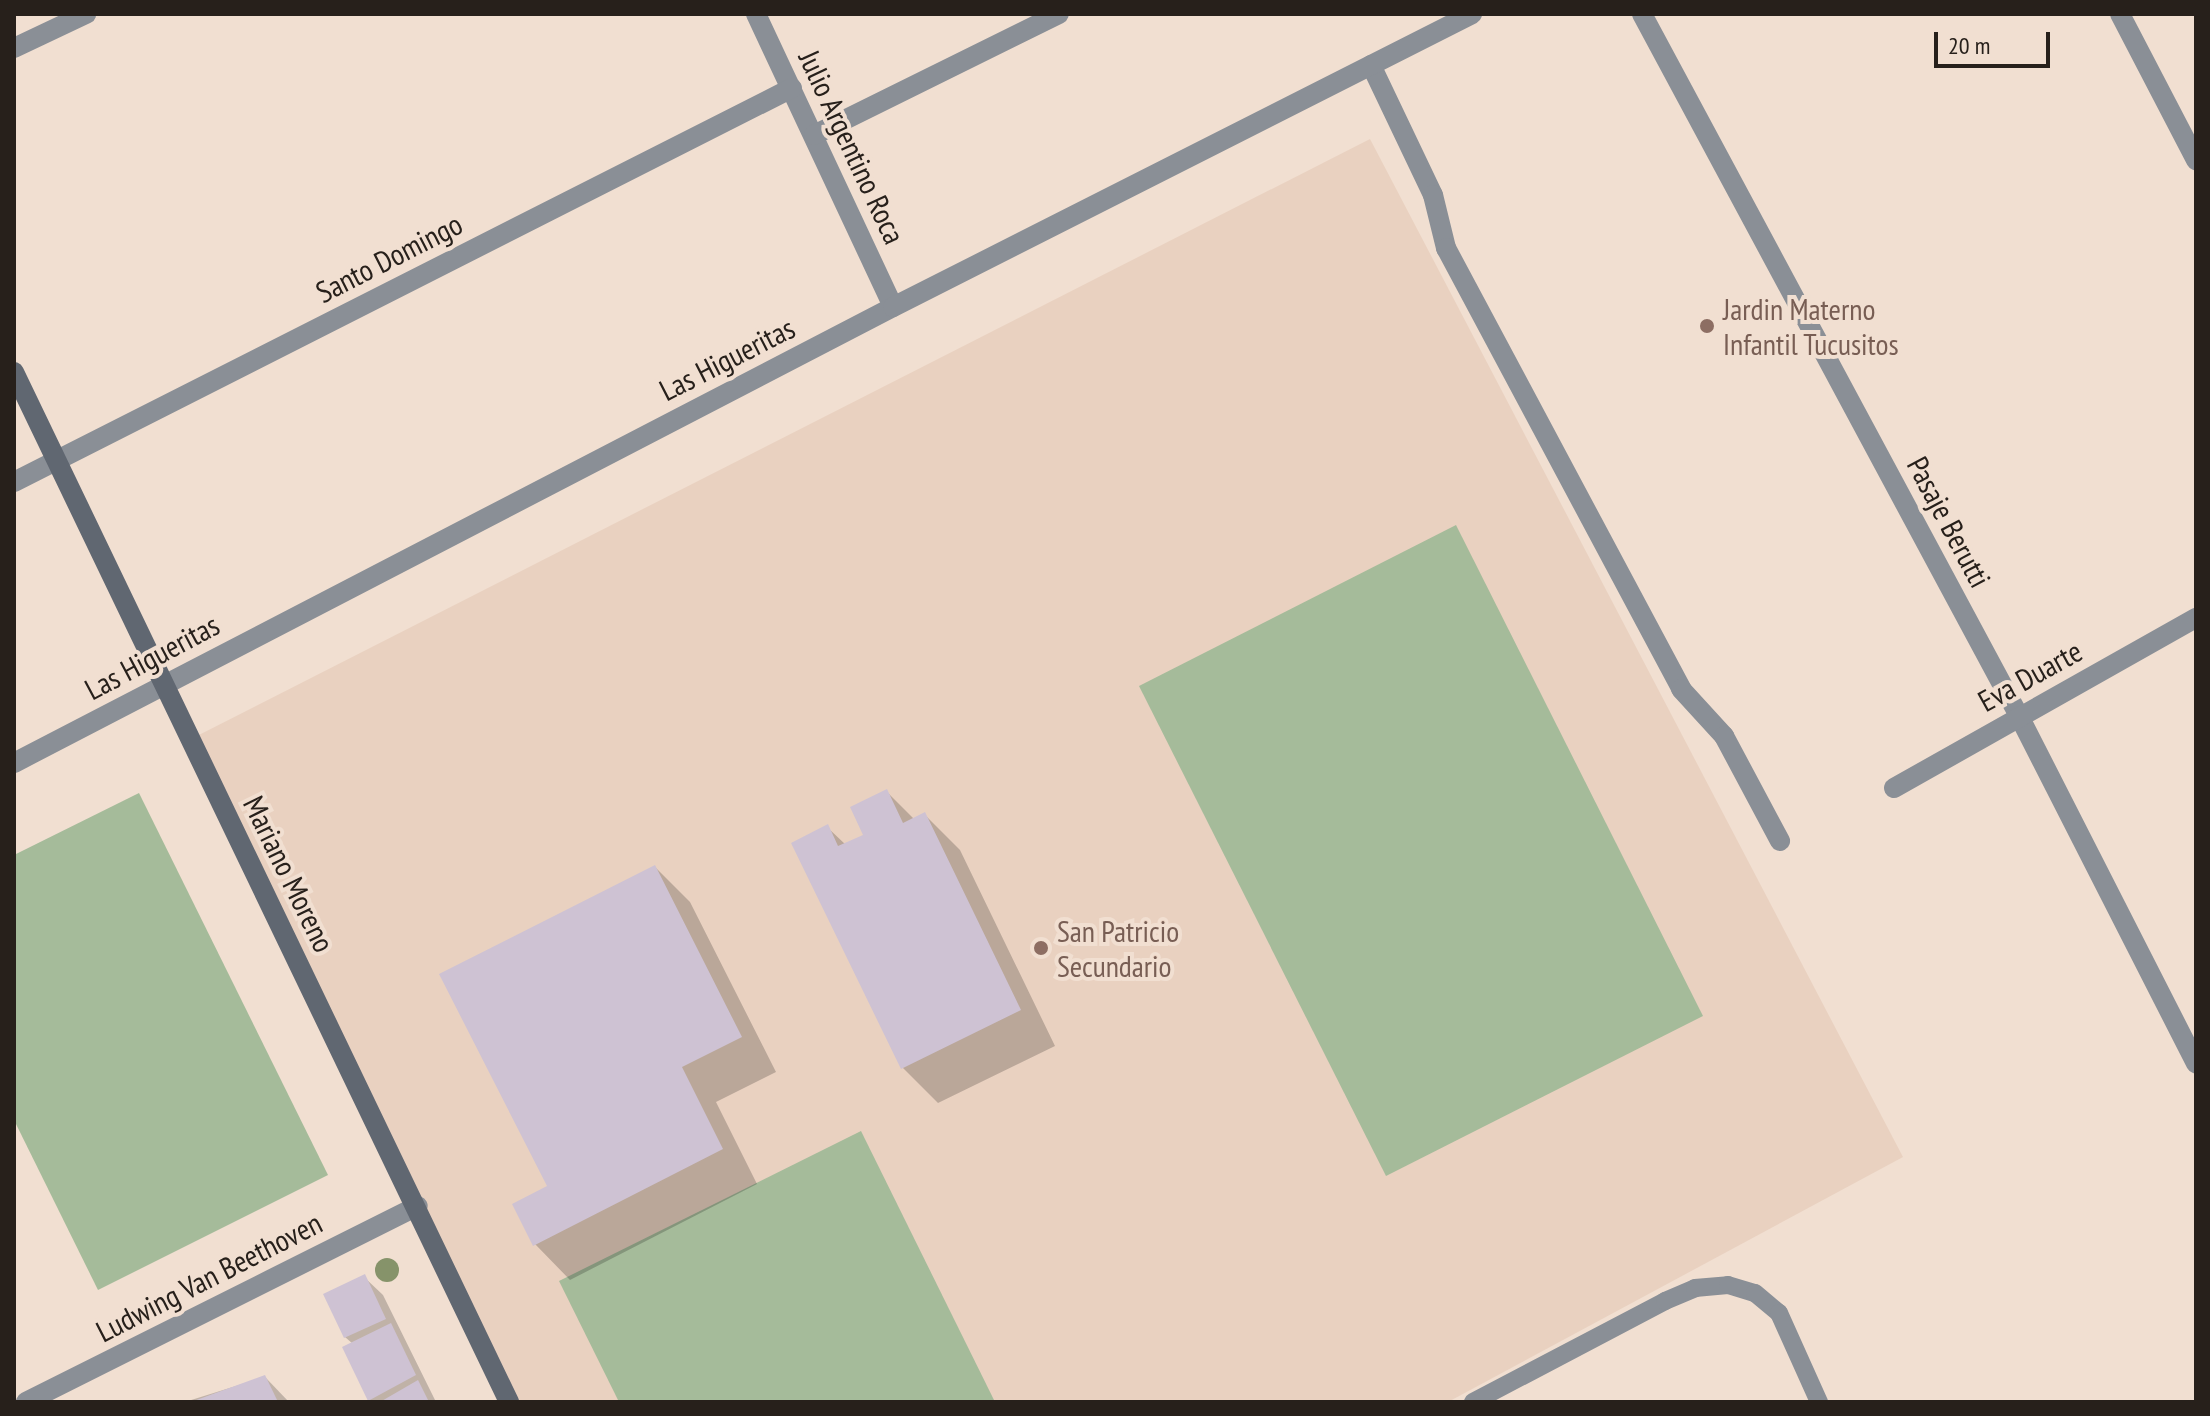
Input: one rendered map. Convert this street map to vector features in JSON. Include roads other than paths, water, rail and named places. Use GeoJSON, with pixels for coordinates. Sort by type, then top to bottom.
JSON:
{"type":"FeatureCollection","features":[{"type":"Feature","properties":{"kind":"street"},"geometry":{"type":"LineString","coordinates":[[14,48],[86,14]]}},
{"type":"Feature","properties":{"kind":"street","name":"Julio Argentino Roca"},"geometry":{"type":"LineString","coordinates":[[756,14],[893,307]]}},
{"type":"Feature","properties":{"kind":"street"},"geometry":{"type":"LineString","coordinates":[[814,135],[1059,14]]}},
{"type":"Feature","properties":{"kind":"street","name":"Las Higueritas"},"geometry":{"type":"LineString","coordinates":[[14,763],[893,307],[1472,14]]}},
{"type":"Feature","properties":{"kind":"street","name":"Pasaje Berutti"},"geometry":{"type":"LineString","coordinates":[[1642,14],[2019,716],[2196,1063]]}},
{"type":"Feature","properties":{"kind":"street"},"geometry":{"type":"LineString","coordinates":[[2120,14],[2196,160]]}},
{"type":"Feature","properties":{"kind":"street"},"geometry":{"type":"LineString","coordinates":[[1371,65],[1433,195],[1446,248],[1681,689],[1724,736],[1780,841]]}},
{"type":"Feature","properties":{"kind":"street","name":"Santo Domingo"},"geometry":{"type":"LineString","coordinates":[[14,482],[792,88]]}},
{"type":"Feature","properties":{"kind":"street","name":"Mariano Moreno"},"geometry":{"type":"LineString","coordinates":[[14,372],[418,1206],[509,1402]]}},
{"type":"Feature","properties":{"kind":"street","name":"Eva Duarte"},"geometry":{"type":"LineString","coordinates":[[1894,788],[2196,618]]}},
{"type":"Feature","properties":{"kind":"street","name":"Ludwing Van Beethoven"},"geometry":{"type":"LineString","coordinates":[[26,1402],[418,1206]]}},
{"type":"Feature","properties":{"kind":"lane"},"geometry":{"type":"LineString","coordinates":[[1473,1402],[1665,1301],[1695,1288],[1728,1285],[1755,1293],[1779,1313],[1819,1402]]}},
{"type":"Feature","properties":{"kind":"place","name":"Jardin Materno Infantil Tucusitos"},"geometry":{"type":"Point","coordinates":[1707,326]}},
{"type":"Feature","properties":{"kind":"place","name":"San Patricio Secundario"},"geometry":{"type":"Point","coordinates":[1041,948]}}]}
